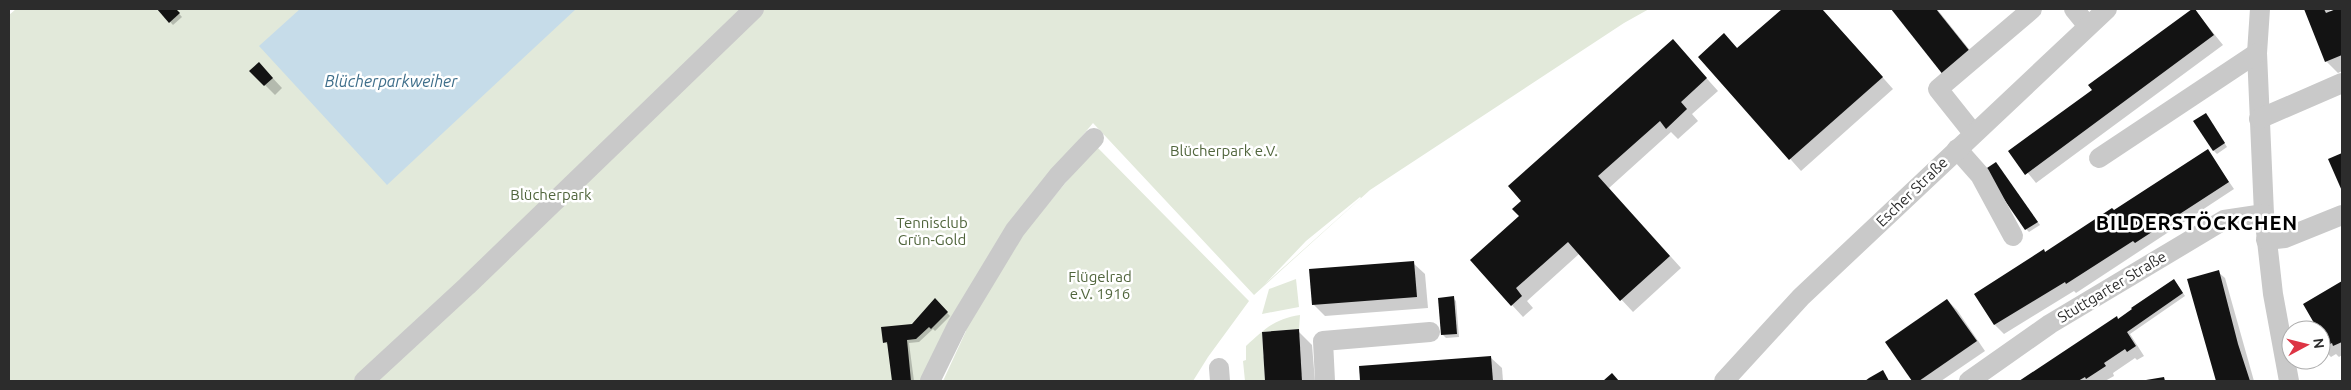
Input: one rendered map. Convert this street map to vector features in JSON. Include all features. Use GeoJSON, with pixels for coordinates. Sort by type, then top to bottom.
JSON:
{"type":"FeatureCollection","features":[{"type":"Feature","properties":{"kind":"street"},"geometry":{"type":"LineString","coordinates":[[364,381],[467,286],[754,9]]}},
{"type":"Feature","properties":{"kind":"street"},"geometry":{"type":"LineString","coordinates":[[1973,133],[1938,90],[2032,9]]}},
{"type":"Feature","properties":{"kind":"street"},"geometry":{"type":"LineString","coordinates":[[2074,9],[2087,25]]}},
{"type":"Feature","properties":{"kind":"street","name":"Escher Straße"},"geometry":{"type":"LineString","coordinates":[[1724,381],[1801,297],[2087,25],[2107,9]]}},
{"type":"Feature","properties":{"kind":"street"},"geometry":{"type":"LineString","coordinates":[[2260,9],[2257,53],[2258,119],[2266,240],[2273,294],[2289,381]]}},
{"type":"Feature","properties":{"kind":"street"},"geometry":{"type":"LineString","coordinates":[[2099,158],[2257,53]]}},
{"type":"Feature","properties":{"kind":"street"},"geometry":{"type":"LineString","coordinates":[[2258,119],[2342,83]]}},
{"type":"Feature","properties":{"kind":"street"},"geometry":{"type":"LineString","coordinates":[[930,381],[957,326],[1015,230],[1058,176],[1094,138]]}},
{"type":"Feature","properties":{"kind":"street"},"geometry":{"type":"LineString","coordinates":[[1957,149],[1980,174],[2013,236]]}},
{"type":"Feature","properties":{"kind":"street","name":"Stuttgarter Straße"},"geometry":{"type":"LineString","coordinates":[[1969,381],[2050,324],[2224,220],[2264,214]]}},
{"type":"Feature","properties":{"kind":"street"},"geometry":{"type":"LineString","coordinates":[[2266,240],[2285,238],[2342,214]]}},
{"type":"Feature","properties":{"kind":"street"},"geometry":{"type":"LineString","coordinates":[[1325,381],[1323,341],[1430,332]]}},
{"type":"Feature","properties":{"kind":"green space","name":"Blücherpark"},"geometry":{"type":"Polygon","coordinates":[[[16,9],[1649,9],[1624,23],[1370,190],[1254,295],[1093,123],[1053,171],[924,381],[9,381],[9,15],[16,9]],[[1361,198],[1306,241],[1265,284],[1361,198]]]}},
{"type":"Feature","properties":{"kind":"green space","name":"Flügelrad e.V. 1916"},"geometry":{"type":"Polygon","coordinates":[[[1096,146],[1249,301],[1193,381],[943,381],[966,331],[963,331],[1009,251],[1096,146]]]}},
{"type":"Feature","properties":{"kind":"green space"},"geometry":{"type":"Polygon","coordinates":[[[1296,279],[1299,307],[1262,314],[1269,289],[1296,279]]]}},
{"type":"Feature","properties":{"kind":"green space"},"geometry":{"type":"Polygon","coordinates":[[[1300,315],[1299,329],[1263,332],[1276,322],[1300,315]]]}},
{"type":"Feature","properties":{"kind":"green space"},"geometry":{"type":"Polygon","coordinates":[[[1262,332],[1265,381],[1245,381],[1243,361],[1246,360],[1246,346],[1262,332]]]}},
{"type":"Feature","properties":{"kind":"water","name":"Blücherparkweiher"},"geometry":{"type":"Polygon","coordinates":[[[300,9],[576,9],[387,185],[259,46],[300,9]]]}},
{"type":"Feature","properties":{"kind":"building"},"geometry":{"type":"Polygon","coordinates":[[[157,9],[176,9],[180,13],[169,23],[157,9]]]}},
{"type":"Feature","properties":{"kind":"building"},"geometry":{"type":"Polygon","coordinates":[[[1782,9],[1822,9],[1883,77],[1789,160],[1698,57],[1724,33],[1737,48],[1782,9]]]}},
{"type":"Feature","properties":{"kind":"building"},"geometry":{"type":"Polygon","coordinates":[[[1891,9],[1936,9],[1972,54],[1944,76],[1891,9]]]}},
{"type":"Feature","properties":{"kind":"building"},"geometry":{"type":"Polygon","coordinates":[[[2192,9],[2195,9],[2214,35],[2025,175],[2008,151],[2092,90],[2088,85],[2192,9]]]}},
{"type":"Feature","properties":{"kind":"building"},"geometry":{"type":"Polygon","coordinates":[[[2304,9],[2324,9],[2326,13],[2342,9],[2342,55],[2325,62],[2304,9]]]}},
{"type":"Feature","properties":{"kind":"building"},"geometry":{"type":"Polygon","coordinates":[[[1673,39],[1707,78],[1681,102],[1687,109],[1666,129],[1660,121],[1598,176],[1670,256],[1620,301],[1568,242],[1516,288],[1522,296],[1511,306],[1470,260],[1519,216],[1512,209],[1521,201],[1508,186],[1673,39]]]}},
{"type":"Feature","properties":{"kind":"building"},"geometry":{"type":"Polygon","coordinates":[[[259,62],[273,78],[264,86],[249,71],[259,62]]]}},
{"type":"Feature","properties":{"kind":"building"},"geometry":{"type":"Polygon","coordinates":[[[2206,113],[2225,143],[2213,151],[2193,121],[2206,113]]]}},
{"type":"Feature","properties":{"kind":"building"},"geometry":{"type":"Polygon","coordinates":[[[2208,149],[2229,182],[2135,243],[2133,241],[2066,284],[2065,282],[1994,325],[1974,294],[2044,249],[2045,252],[2112,208],[2114,210],[2208,149]]]}},
{"type":"Feature","properties":{"kind":"building"},"geometry":{"type":"Polygon","coordinates":[[[2342,153],[2342,191],[2328,159],[2342,153]]]}},
{"type":"Feature","properties":{"kind":"building"},"geometry":{"type":"Polygon","coordinates":[[[1996,162],[2038,222],[2025,230],[1984,170],[1996,162]]]}},
{"type":"Feature","properties":{"kind":"building"},"geometry":{"type":"Polygon","coordinates":[[[1414,261],[1417,297],[1312,305],[1309,269],[1414,261]]]}},
{"type":"Feature","properties":{"kind":"building"},"geometry":{"type":"Polygon","coordinates":[[[2219,270],[2238,344],[2250,381],[2216,381],[2187,279],[2219,270]]]}},
{"type":"Feature","properties":{"kind":"building"},"geometry":{"type":"Polygon","coordinates":[[[2174,279],[2183,293],[2127,332],[2136,346],[2127,352],[2125,349],[2104,363],[2106,366],[2086,379],[2085,377],[2078,381],[2019,381],[2117,316],[2118,319],[2174,279]]]}},
{"type":"Feature","properties":{"kind":"building"},"geometry":{"type":"Polygon","coordinates":[[[2342,281],[2342,342],[2333,346],[2331,344],[2331,320],[2312,320],[2303,304],[2342,281]]]}},
{"type":"Feature","properties":{"kind":"building"},"geometry":{"type":"Polygon","coordinates":[[[1454,296],[1457,334],[1441,335],[1438,298],[1454,296]]]}},
{"type":"Feature","properties":{"kind":"building"},"geometry":{"type":"Polygon","coordinates":[[[935,298],[948,312],[931,329],[929,327],[916,339],[907,340],[911,381],[892,381],[887,342],[883,343],[881,327],[912,324],[935,298]]]}},
{"type":"Feature","properties":{"kind":"building"},"geometry":{"type":"Polygon","coordinates":[[[1947,299],[1977,341],[1919,381],[1912,381],[1885,342],[1947,299]]]}},
{"type":"Feature","properties":{"kind":"building"},"geometry":{"type":"Polygon","coordinates":[[[1299,329],[1302,381],[1265,381],[1262,332],[1299,329]]]}},
{"type":"Feature","properties":{"kind":"building"},"geometry":{"type":"Polygon","coordinates":[[[1491,356],[1493,381],[1360,381],[1359,366],[1491,356]]]}},
{"type":"Feature","properties":{"kind":"building"},"geometry":{"type":"Polygon","coordinates":[[[1883,370],[1889,381],[1865,381],[1869,378],[1883,370]]]}},
{"type":"Feature","properties":{"kind":"building"},"geometry":{"type":"Polygon","coordinates":[[[1612,373],[1619,381],[1603,381],[1612,373]]]}},
{"type":"Feature","properties":{"kind":"building"},"geometry":{"type":"Polygon","coordinates":[[[2164,377],[2165,381],[2146,381],[2146,380],[2164,377]]]}},
{"type":"Feature","properties":{"kind":"district","name":"BILDERSTÖCKCHEN"},"geometry":{"type":"Point","coordinates":[2197,223]}},
{"type":"Feature","properties":{"kind":"park label","name":"Blücherpark e.V."},"geometry":{"type":"Point","coordinates":[1224,151]}},
{"type":"Feature","properties":{"kind":"park label","name":"Tennisclub Grün-Gold"},"geometry":{"type":"Point","coordinates":[932,232]}}]}
